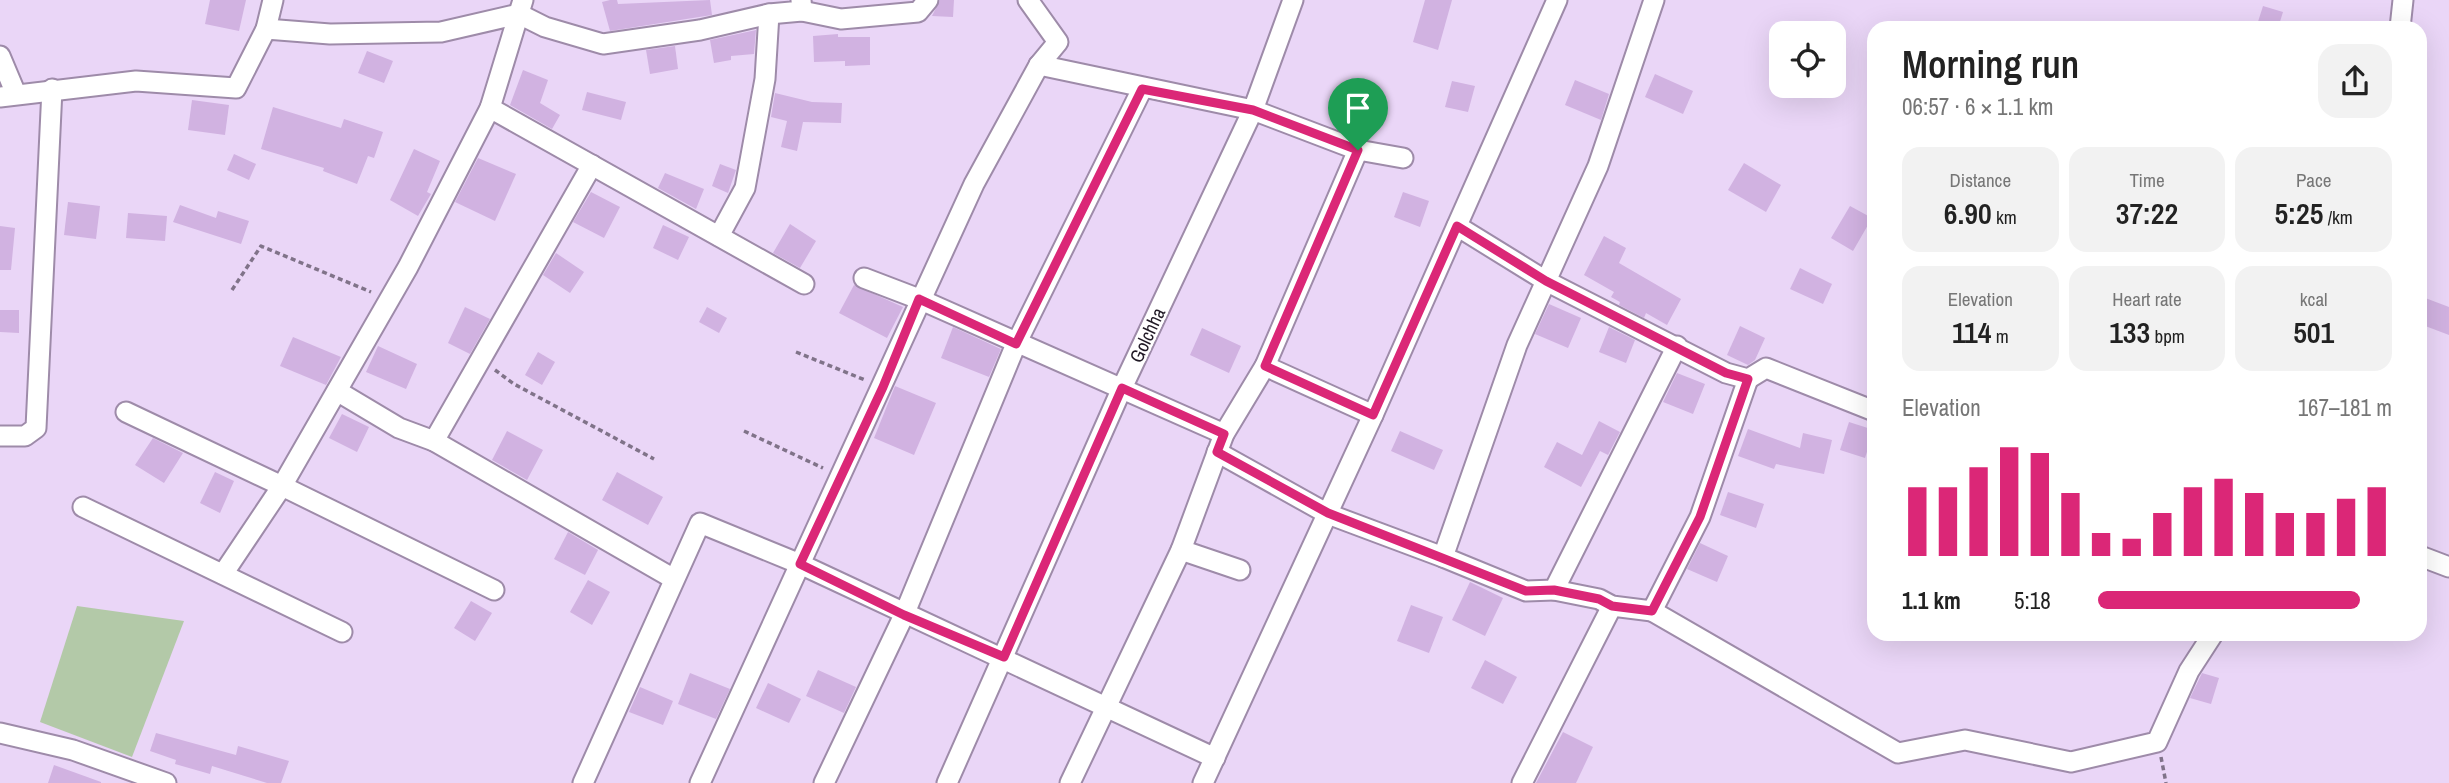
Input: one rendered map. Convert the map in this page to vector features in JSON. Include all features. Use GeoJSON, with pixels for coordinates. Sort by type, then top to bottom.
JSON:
{"type":"FeatureCollection","features":[{"type":"Feature","properties":{"kind":"street"},"geometry":{"type":"LineString","coordinates":[[0,57],[8,96],[136,81],[236,88],[266,29],[273,0]]}},
{"type":"Feature","properties":{"kind":"street"},"geometry":{"type":"LineString","coordinates":[[521,7],[545,27],[603,44],[700,30],[801,6],[841,19],[918,12],[928,0]]}},
{"type":"Feature","properties":{"kind":"street"},"geometry":{"type":"LineString","coordinates":[[700,783],[883,387],[919,299],[974,184],[1039,65],[1058,43],[1028,0]]}},
{"type":"Feature","properties":{"kind":"street","name":"Golchha"},"geometry":{"type":"LineString","coordinates":[[947,783],[1122,388],[1253,110],[1293,0]]}},
{"type":"Feature","properties":{"kind":"street"},"geometry":{"type":"LineString","coordinates":[[1210,781],[1215,758],[1373,415],[1557,0]]}},
{"type":"Feature","properties":{"kind":"street"},"geometry":{"type":"LineString","coordinates":[[1443,557],[1517,345],[1598,166],[1654,0]]}},
{"type":"Feature","properties":{"kind":"street"},"geometry":{"type":"LineString","coordinates":[[2401,21],[2403,0]]}},
{"type":"Feature","properties":{"kind":"street"},"geometry":{"type":"LineString","coordinates":[[266,29],[330,34],[441,32],[521,7]]}},
{"type":"Feature","properties":{"kind":"street"},"geometry":{"type":"LineString","coordinates":[[223,574],[282,486],[337,391],[389,300],[490,108],[521,7]]}},
{"type":"Feature","properties":{"kind":"street"},"geometry":{"type":"LineString","coordinates":[[719,236],[745,188],[765,79],[769,14]]}},
{"type":"Feature","properties":{"kind":"street"},"geometry":{"type":"LineString","coordinates":[[1039,65],[1142,89],[1253,110],[1358,150],[1403,158]]}},
{"type":"Feature","properties":{"kind":"street"},"geometry":{"type":"LineString","coordinates":[[0,436],[25,436],[36,428],[52,89]]}},
{"type":"Feature","properties":{"kind":"street"},"geometry":{"type":"LineString","coordinates":[[824,783],[904,615],[1016,344],[1142,89]]}},
{"type":"Feature","properties":{"kind":"street"},"geometry":{"type":"LineString","coordinates":[[490,108],[804,284]]}},
{"type":"Feature","properties":{"kind":"street"},"geometry":{"type":"LineString","coordinates":[[1070,783],[1181,550],[1221,443],[1265,366],[1358,150]]}},
{"type":"Feature","properties":{"kind":"street"},"geometry":{"type":"LineString","coordinates":[[434,442],[592,165]]}},
{"type":"Feature","properties":{"kind":"street"},"geometry":{"type":"LineString","coordinates":[[1457,226],[1546,281],[1726,373],[1748,379]]}},
{"type":"Feature","properties":{"kind":"street"},"geometry":{"type":"LineString","coordinates":[[864,278],[919,299],[1016,344],[1122,388],[1221,443],[1328,513],[1526,591],[1554,590],[1599,599],[1612,606],[1652,611],[1898,753],[1965,740],[2071,762],[2157,742],[2189,671],[2208,641]]}},
{"type":"Feature","properties":{"kind":"street"},"geometry":{"type":"LineString","coordinates":[[1554,590],[1677,346]]}},
{"type":"Feature","properties":{"kind":"street"},"geometry":{"type":"LineString","coordinates":[[1265,366],[1373,415]]}},
{"type":"Feature","properties":{"kind":"street"},"geometry":{"type":"LineString","coordinates":[[1652,611],[1700,517],[1748,379],[1766,368],[1867,408]]}},
{"type":"Feature","properties":{"kind":"street"},"geometry":{"type":"LineString","coordinates":[[337,391],[399,428],[434,442],[674,579]]}},
{"type":"Feature","properties":{"kind":"street"},"geometry":{"type":"LineString","coordinates":[[127,412],[494,590]]}},
{"type":"Feature","properties":{"kind":"street"},"geometry":{"type":"LineString","coordinates":[[83,507],[342,632]]}},
{"type":"Feature","properties":{"kind":"street"},"geometry":{"type":"LineString","coordinates":[[583,783],[700,523],[800,564],[904,615],[1004,657],[1215,758]]}},
{"type":"Feature","properties":{"kind":"street"},"geometry":{"type":"LineString","coordinates":[[1181,550],[1240,570]]}},
{"type":"Feature","properties":{"kind":"street"},"geometry":{"type":"LineString","coordinates":[[2427,559],[2449,567]]}},
{"type":"Feature","properties":{"kind":"street"},"geometry":{"type":"LineString","coordinates":[[1522,783],[1612,606]]}},
{"type":"Feature","properties":{"kind":"street"},"geometry":{"type":"LineString","coordinates":[[0,733],[72,750],[166,783]]}},
{"type":"Feature","properties":{"kind":"path"},"geometry":{"type":"LineString","coordinates":[[232,290],[261,246],[389,300]]}},
{"type":"Feature","properties":{"kind":"path"},"geometry":{"type":"LineString","coordinates":[[796,352],[883,387]]}},
{"type":"Feature","properties":{"kind":"path"},"geometry":{"type":"LineString","coordinates":[[481,361],[514,384],[654,459]]}},
{"type":"Feature","properties":{"kind":"path"},"geometry":{"type":"LineString","coordinates":[[744,431],[841,476]]}},
{"type":"Feature","properties":{"kind":"path"},"geometry":{"type":"LineString","coordinates":[[2157,742],[2166,783]]}},
{"type":"Feature","properties":{"kind":"green space"},"geometry":{"type":"Polygon","coordinates":[[[77,606],[184,621],[132,757],[40,722],[77,606]]]}},
{"type":"Feature","properties":{"kind":"building"},"geometry":{"type":"Polygon","coordinates":[[[210,0],[246,0],[239,31],[205,24],[210,0]]]}},
{"type":"Feature","properties":{"kind":"building"},"geometry":{"type":"Polygon","coordinates":[[[617,0],[618,4],[710,0],[712,15],[610,31],[602,2],[617,0]]]}},
{"type":"Feature","properties":{"kind":"building"},"geometry":{"type":"Polygon","coordinates":[[[940,0],[954,0],[953,17],[932,16],[940,0]]]}},
{"type":"Feature","properties":{"kind":"building"},"geometry":{"type":"Polygon","coordinates":[[[1425,0],[1452,0],[1438,50],[1413,42],[1425,0]]]}},
{"type":"Feature","properties":{"kind":"building"},"geometry":{"type":"Polygon","coordinates":[[[2263,6],[2283,12],[2280,21],[2258,21],[2263,6]]]}},
{"type":"Feature","properties":{"kind":"building"},"geometry":{"type":"Polygon","coordinates":[[[756,30],[754,54],[731,56],[731,60],[714,63],[710,40],[756,30]]]}},
{"type":"Feature","properties":{"kind":"building"},"geometry":{"type":"Polygon","coordinates":[[[838,34],[838,37],[870,37],[870,65],[845,66],[845,61],[814,62],[813,36],[838,34]]]}},
{"type":"Feature","properties":{"kind":"building"},"geometry":{"type":"Polygon","coordinates":[[[675,46],[678,69],[650,74],[646,50],[675,46]]]}},
{"type":"Feature","properties":{"kind":"building"},"geometry":{"type":"Polygon","coordinates":[[[367,51],[393,61],[384,83],[358,73],[367,51]]]}},
{"type":"Feature","properties":{"kind":"building"},"geometry":{"type":"Polygon","coordinates":[[[523,70],[548,80],[540,103],[560,115],[552,129],[510,105],[523,70]]]}},
{"type":"Feature","properties":{"kind":"building"},"geometry":{"type":"Polygon","coordinates":[[[1655,74],[1693,91],[1683,114],[1645,97],[1655,74]]]}},
{"type":"Feature","properties":{"kind":"building"},"geometry":{"type":"Polygon","coordinates":[[[1575,80],[1609,94],[1601,120],[1565,105],[1575,80]]]}},
{"type":"Feature","properties":{"kind":"building"},"geometry":{"type":"Polygon","coordinates":[[[1452,81],[1475,86],[1468,112],[1445,107],[1452,81]]]}},
{"type":"Feature","properties":{"kind":"building"},"geometry":{"type":"Polygon","coordinates":[[[587,92],[626,102],[621,120],[582,110],[587,92]]]}},
{"type":"Feature","properties":{"kind":"building"},"geometry":{"type":"Polygon","coordinates":[[[775,93],[812,102],[842,103],[841,123],[803,122],[797,151],[781,147],[787,121],[771,117],[775,93]]]}},
{"type":"Feature","properties":{"kind":"building"},"geometry":{"type":"Polygon","coordinates":[[[192,100],[229,105],[225,135],[188,130],[192,100]]]}},
{"type":"Feature","properties":{"kind":"building"},"geometry":{"type":"Polygon","coordinates":[[[273,107],[341,128],[344,119],[383,132],[374,158],[368,156],[357,184],[323,171],[324,168],[261,149],[273,107]]]}},
{"type":"Feature","properties":{"kind":"building"},"geometry":{"type":"Polygon","coordinates":[[[414,149],[440,161],[427,192],[431,194],[418,216],[390,200],[414,149]]]}},
{"type":"Feature","properties":{"kind":"building"},"geometry":{"type":"Polygon","coordinates":[[[234,154],[256,164],[249,180],[227,170],[234,154]]]}},
{"type":"Feature","properties":{"kind":"building"},"geometry":{"type":"Polygon","coordinates":[[[478,158],[516,174],[495,221],[455,202],[478,158]]]}},
{"type":"Feature","properties":{"kind":"building"},"geometry":{"type":"Polygon","coordinates":[[[1744,163],[1781,185],[1766,212],[1728,190],[1744,163]]]}},
{"type":"Feature","properties":{"kind":"building"},"geometry":{"type":"Polygon","coordinates":[[[720,164],[736,170],[728,193],[712,186],[720,164]]]}},
{"type":"Feature","properties":{"kind":"building"},"geometry":{"type":"Polygon","coordinates":[[[665,173],[704,189],[696,209],[658,188],[665,173]]]}},
{"type":"Feature","properties":{"kind":"building"},"geometry":{"type":"Polygon","coordinates":[[[591,192],[620,207],[604,238],[573,222],[591,192]]]}},
{"type":"Feature","properties":{"kind":"building"},"geometry":{"type":"Polygon","coordinates":[[[1403,192],[1429,201],[1420,227],[1394,217],[1403,192]]]}},
{"type":"Feature","properties":{"kind":"building"},"geometry":{"type":"Polygon","coordinates":[[[68,202],[100,206],[96,239],[64,235],[68,202]]]}},
{"type":"Feature","properties":{"kind":"building"},"geometry":{"type":"Polygon","coordinates":[[[180,205],[216,218],[218,211],[249,221],[241,244],[173,222],[180,205]]]}},
{"type":"Feature","properties":{"kind":"building"},"geometry":{"type":"Polygon","coordinates":[[[1850,206],[1867,215],[1867,227],[1853,251],[1831,238],[1850,206]]]}},
{"type":"Feature","properties":{"kind":"building"},"geometry":{"type":"Polygon","coordinates":[[[128,213],[167,216],[165,241],[126,238],[128,213]]]}},
{"type":"Feature","properties":{"kind":"building"},"geometry":{"type":"Polygon","coordinates":[[[790,224],[816,241],[800,268],[773,253],[790,224]]]}},
{"type":"Feature","properties":{"kind":"building"},"geometry":{"type":"Polygon","coordinates":[[[663,225],[689,237],[678,260],[653,248],[663,225]]]}},
{"type":"Feature","properties":{"kind":"building"},"geometry":{"type":"Polygon","coordinates":[[[0,226],[15,228],[11,270],[0,270],[0,226]]]}},
{"type":"Feature","properties":{"kind":"building"},"geometry":{"type":"Polygon","coordinates":[[[1604,236],[1626,248],[1619,263],[1681,299],[1667,325],[1646,313],[1644,318],[1619,305],[1620,302],[1611,297],[1614,292],[1584,275],[1604,236]]]}},
{"type":"Feature","properties":{"kind":"building"},"geometry":{"type":"Polygon","coordinates":[[[556,253],[584,272],[570,293],[543,275],[556,253]]]}},
{"type":"Feature","properties":{"kind":"building"},"geometry":{"type":"Polygon","coordinates":[[[1800,268],[1832,284],[1823,304],[1790,289],[1800,268]]]}},
{"type":"Feature","properties":{"kind":"building"},"geometry":{"type":"Polygon","coordinates":[[[854,285],[903,307],[887,338],[839,313],[854,285]]]}},
{"type":"Feature","properties":{"kind":"building"},"geometry":{"type":"Polygon","coordinates":[[[2427,299],[2449,307],[2449,335],[2427,327],[2427,299]]]}},
{"type":"Feature","properties":{"kind":"building"},"geometry":{"type":"Polygon","coordinates":[[[1549,304],[1581,318],[1568,348],[1535,334],[1549,304]]]}},
{"type":"Feature","properties":{"kind":"building"},"geometry":{"type":"Polygon","coordinates":[[[465,307],[490,319],[470,354],[448,343],[465,307]]]}},
{"type":"Feature","properties":{"kind":"building"},"geometry":{"type":"Polygon","coordinates":[[[707,307],[727,318],[719,333],[699,322],[707,307]]]}},
{"type":"Feature","properties":{"kind":"building"},"geometry":{"type":"Polygon","coordinates":[[[0,310],[19,310],[19,333],[0,332],[0,310]]]}},
{"type":"Feature","properties":{"kind":"building"},"geometry":{"type":"Polygon","coordinates":[[[1740,326],[1765,338],[1755,360],[1748,365],[1727,355],[1740,326]]]}},
{"type":"Feature","properties":{"kind":"building"},"geometry":{"type":"Polygon","coordinates":[[[953,327],[1001,349],[989,377],[941,358],[953,327]]]}},
{"type":"Feature","properties":{"kind":"building"},"geometry":{"type":"Polygon","coordinates":[[[1609,327],[1635,340],[1626,363],[1599,352],[1609,327]]]}},
{"type":"Feature","properties":{"kind":"building"},"geometry":{"type":"Polygon","coordinates":[[[1202,328],[1241,346],[1229,373],[1190,355],[1202,328]]]}},
{"type":"Feature","properties":{"kind":"building"},"geometry":{"type":"Polygon","coordinates":[[[293,337],[341,357],[326,385],[280,366],[293,337]]]}},
{"type":"Feature","properties":{"kind":"building"},"geometry":{"type":"Polygon","coordinates":[[[378,346],[417,364],[406,389],[366,372],[378,346]]]}},
{"type":"Feature","properties":{"kind":"building"},"geometry":{"type":"Polygon","coordinates":[[[538,352],[555,362],[542,385],[525,375],[538,352]]]}},
{"type":"Feature","properties":{"kind":"building"},"geometry":{"type":"Polygon","coordinates":[[[1677,373],[1705,384],[1693,414],[1663,402],[1677,373]]]}},
{"type":"Feature","properties":{"kind":"building"},"geometry":{"type":"Polygon","coordinates":[[[895,386],[936,403],[914,455],[874,438],[895,386]]]}},
{"type":"Feature","properties":{"kind":"building"},"geometry":{"type":"Polygon","coordinates":[[[342,414],[369,427],[357,452],[329,438],[342,414]]]}},
{"type":"Feature","properties":{"kind":"building"},"geometry":{"type":"Polygon","coordinates":[[[1599,421],[1620,432],[1608,455],[1600,451],[1581,487],[1544,467],[1557,442],[1582,455],[1599,421]]]}},
{"type":"Feature","properties":{"kind":"building"},"geometry":{"type":"Polygon","coordinates":[[[1849,422],[1867,428],[1865,458],[1840,450],[1849,422]]]}},
{"type":"Feature","properties":{"kind":"building"},"geometry":{"type":"Polygon","coordinates":[[[1748,429],[1800,448],[1803,433],[1832,440],[1824,474],[1776,464],[1774,469],[1738,456],[1748,429]]]}},
{"type":"Feature","properties":{"kind":"building"},"geometry":{"type":"Polygon","coordinates":[[[507,431],[543,450],[527,480],[492,460],[507,431]]]}},
{"type":"Feature","properties":{"kind":"building"},"geometry":{"type":"Polygon","coordinates":[[[1400,431],[1443,450],[1434,470],[1391,451],[1400,431]]]}},
{"type":"Feature","properties":{"kind":"building"},"geometry":{"type":"Polygon","coordinates":[[[153,438],[183,453],[164,483],[135,465],[153,438]]]}},
{"type":"Feature","properties":{"kind":"building"},"geometry":{"type":"Polygon","coordinates":[[[215,472],[234,481],[220,513],[200,503],[215,472]]]}},
{"type":"Feature","properties":{"kind":"building"},"geometry":{"type":"Polygon","coordinates":[[[617,472],[663,497],[648,525],[602,500],[617,472]]]}},
{"type":"Feature","properties":{"kind":"building"},"geometry":{"type":"Polygon","coordinates":[[[1728,492],[1764,504],[1756,528],[1720,515],[1728,492]]]}},
{"type":"Feature","properties":{"kind":"building"},"geometry":{"type":"Polygon","coordinates":[[[568,532],[598,550],[585,575],[554,559],[568,532]]]}},
{"type":"Feature","properties":{"kind":"building"},"geometry":{"type":"Polygon","coordinates":[[[1700,543],[1728,556],[1717,582],[1687,569],[1700,543]]]}},
{"type":"Feature","properties":{"kind":"building"},"geometry":{"type":"Polygon","coordinates":[[[588,580],[610,592],[592,625],[570,612],[588,580]]]}},
{"type":"Feature","properties":{"kind":"building"},"geometry":{"type":"Polygon","coordinates":[[[1470,582],[1503,598],[1485,636],[1452,620],[1470,582]]]}},
{"type":"Feature","properties":{"kind":"building"},"geometry":{"type":"Polygon","coordinates":[[[471,601],[492,613],[475,641],[454,628],[471,601]]]}},
{"type":"Feature","properties":{"kind":"building"},"geometry":{"type":"Polygon","coordinates":[[[1411,605],[1443,617],[1429,653],[1397,641],[1411,605]]]}},
{"type":"Feature","properties":{"kind":"building"},"geometry":{"type":"Polygon","coordinates":[[[1485,660],[1517,677],[1503,704],[1471,688],[1485,660]]]}},
{"type":"Feature","properties":{"kind":"building"},"geometry":{"type":"Polygon","coordinates":[[[818,670],[856,687],[844,713],[806,696],[818,670]]]}},
{"type":"Feature","properties":{"kind":"building"},"geometry":{"type":"Polygon","coordinates":[[[690,673],[730,689],[716,719],[678,704],[690,673]]]}},
{"type":"Feature","properties":{"kind":"building"},"geometry":{"type":"Polygon","coordinates":[[[2202,673],[2219,678],[2211,704],[2190,698],[2202,673]]]}},
{"type":"Feature","properties":{"kind":"building"},"geometry":{"type":"Polygon","coordinates":[[[768,683],[801,699],[789,723],[756,708],[768,683]]]}},
{"type":"Feature","properties":{"kind":"building"},"geometry":{"type":"Polygon","coordinates":[[[640,687],[673,701],[663,725],[629,712],[640,687]]]}},
{"type":"Feature","properties":{"kind":"building"},"geometry":{"type":"Polygon","coordinates":[[[1563,732],[1593,747],[1576,783],[1536,783],[1563,732]]]}},
{"type":"Feature","properties":{"kind":"building"},"geometry":{"type":"Polygon","coordinates":[[[156,733],[236,755],[238,746],[289,761],[281,783],[267,783],[212,766],[210,774],[175,764],[176,760],[150,751],[156,733]]]}},
{"type":"Feature","properties":{"kind":"building"},"geometry":{"type":"Polygon","coordinates":[[[54,765],[101,782],[101,783],[48,783],[54,765]]]}},
{"type":"Feature","properties":{"kind":"route"},"geometry":{"type":"LineString","coordinates":[[1142,89],[1253,110],[1358,150],[1265,366],[1373,415],[1457,226],[1546,281],[1726,373],[1748,379],[1700,517],[1652,611],[1612,606],[1599,599],[1554,590],[1526,591],[1328,513],[1217,452],[1224,434],[1122,388],[1004,657],[904,615],[800,564],[883,387],[919,299],[1016,344],[1142,89]]}}]}
